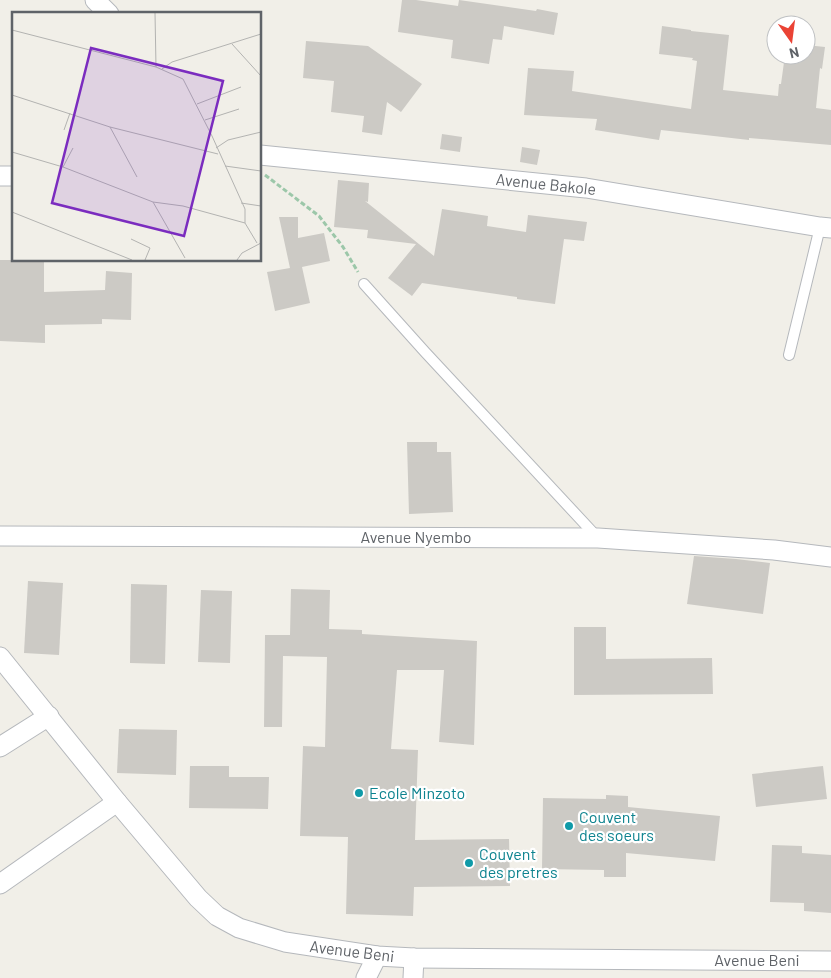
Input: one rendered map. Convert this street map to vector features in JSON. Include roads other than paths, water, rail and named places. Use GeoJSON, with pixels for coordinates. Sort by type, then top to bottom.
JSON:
{"type":"FeatureCollection","features":[{"type":"Feature","properties":{"kind":"street"},"geometry":{"type":"LineString","coordinates":[[95,0],[107,12]]}},
{"type":"Feature","properties":{"kind":"street","name":"Avenue Bakole"},"geometry":{"type":"LineString","coordinates":[[261,155],[586,188],[825,227]]}},
{"type":"Feature","properties":{"kind":"street","name":"Avenue Nyembo"},"geometry":{"type":"LineString","coordinates":[[0,536],[598,538],[774,550],[831,557]]}},
{"type":"Feature","properties":{"kind":"street","name":"Avenue Beni"},"geometry":{"type":"LineString","coordinates":[[0,657],[117,802],[198,898],[217,916],[239,928],[285,942],[377,956],[414,958],[831,961]]}},
{"type":"Feature","properties":{"kind":"street"},"geometry":{"type":"LineString","coordinates":[[0,747],[49,716]]}},
{"type":"Feature","properties":{"kind":"street"},"geometry":{"type":"LineString","coordinates":[[0,884],[117,802]]}},
{"type":"Feature","properties":{"kind":"street"},"geometry":{"type":"LineString","coordinates":[[366,978],[377,956]]}},
{"type":"Feature","properties":{"kind":"street"},"geometry":{"type":"LineString","coordinates":[[413,978],[414,958]]}},
{"type":"Feature","properties":{"kind":"lane"},"geometry":{"type":"LineString","coordinates":[[789,355],[825,227]]}},
{"type":"Feature","properties":{"kind":"lane"},"geometry":{"type":"LineString","coordinates":[[364,284],[598,538]]}},
{"type":"Feature","properties":{"kind":"place","name":"Ecole Minzoto"},"geometry":{"type":"Point","coordinates":[359,793]}},
{"type":"Feature","properties":{"kind":"place","name":"Couvent des soeurs"},"geometry":{"type":"Point","coordinates":[569,826]}},
{"type":"Feature","properties":{"kind":"place","name":"Couvent des pretres"},"geometry":{"type":"Point","coordinates":[469,863]}}]}
